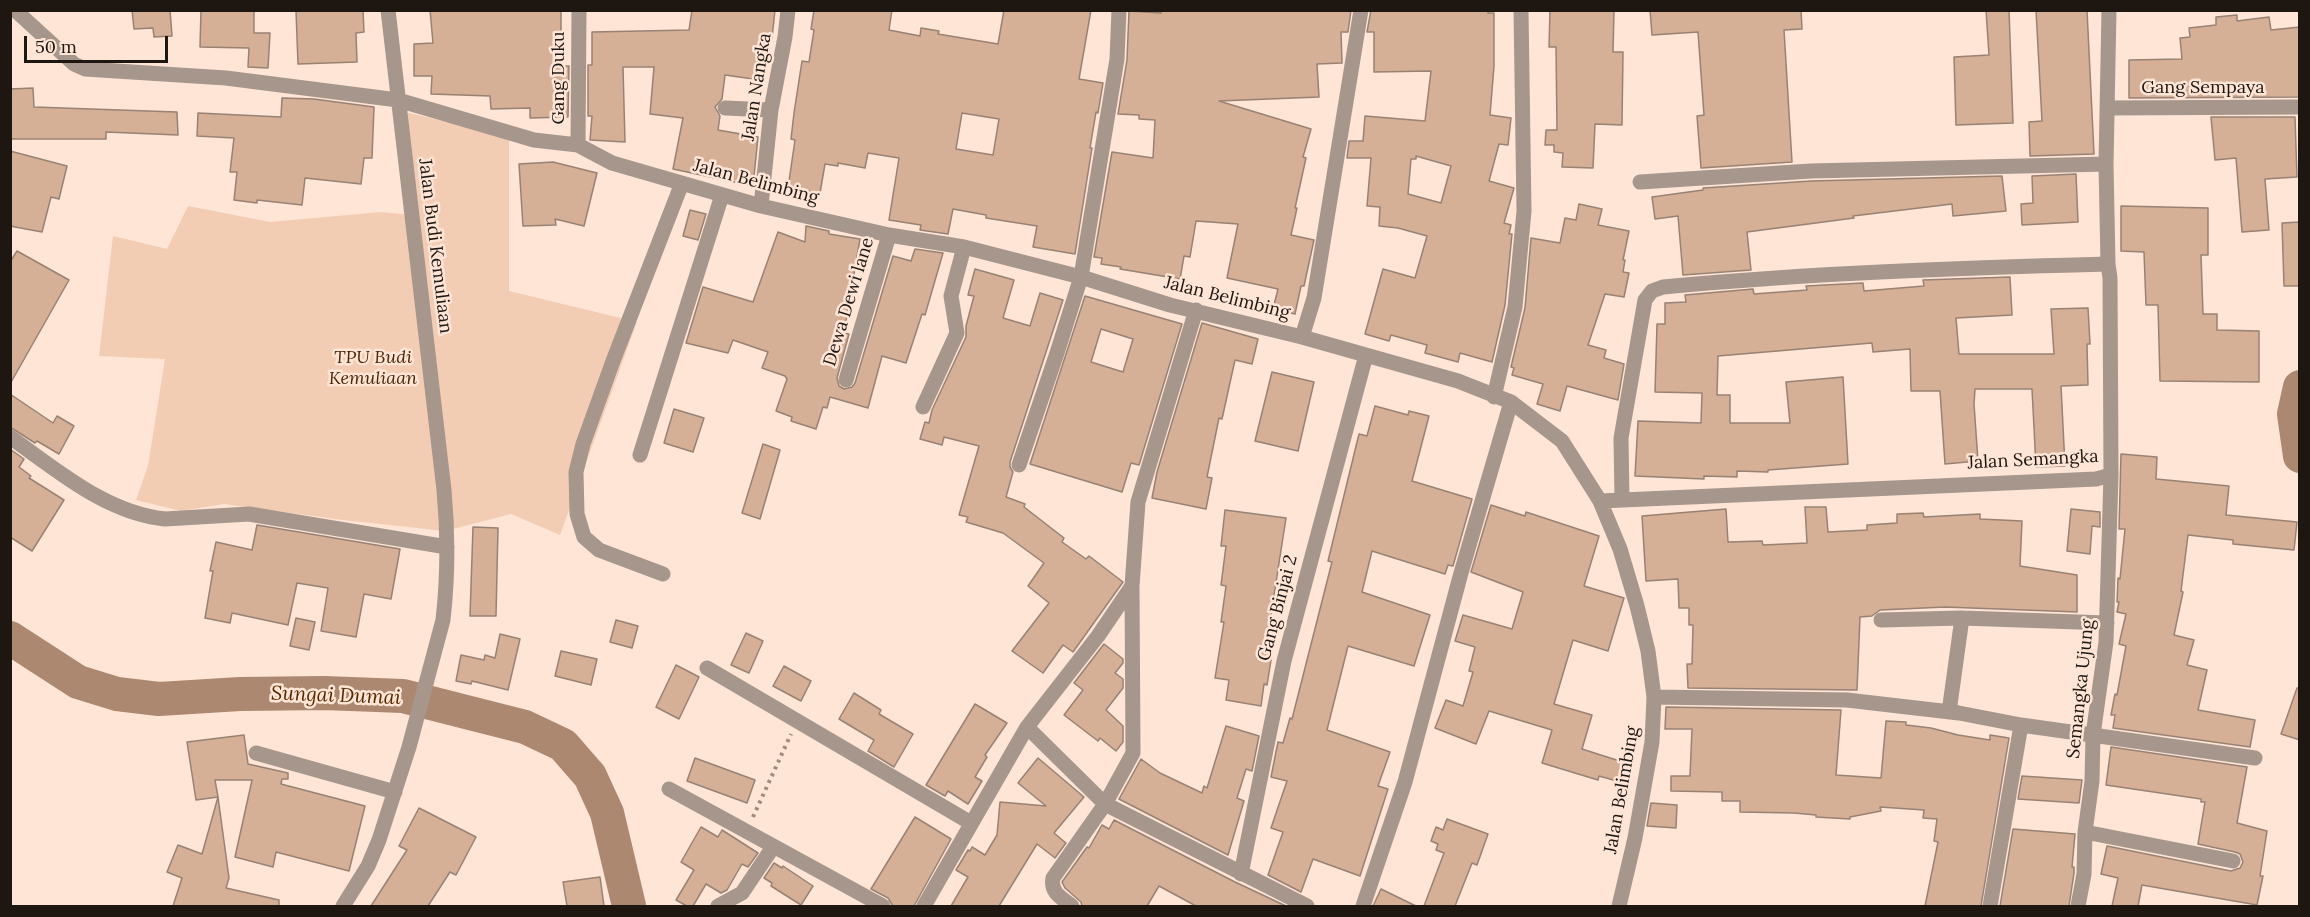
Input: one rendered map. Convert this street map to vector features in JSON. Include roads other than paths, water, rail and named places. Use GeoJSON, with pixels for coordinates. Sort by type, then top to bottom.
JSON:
{"type":"FeatureCollection","features":[{"type":"Feature","properties":{"kind":"street","name":"Jalan Belimbing"},"geometry":{"type":"LineString","coordinates":[[15,10],[74,64],[85,69],[226,78],[398,100],[534,140],[578,145],[612,163],[761,206],[889,235],[964,247],[1081,277],[1170,305],[1458,381],[1511,402],[1562,441],[1600,501],[1620,549],[1648,651],[1654,697],[1652,742],[1635,838],[1619,906]]}},
{"type":"Feature","properties":{"kind":"street","name":"Jalan Budi Kemuliaan"},"geometry":{"type":"LineString","coordinates":[[343,906],[368,866],[395,792],[441,630],[447,592],[444,490],[388,10]]}},
{"type":"Feature","properties":{"kind":"street","name":"Gang Duku"},"geometry":{"type":"LineString","coordinates":[[578,145],[579,10]]}},
{"type":"Feature","properties":{"kind":"street","name":"Jalan Nangka"},"geometry":{"type":"LineString","coordinates":[[761,206],[771,110],[788,10]]}},
{"type":"Feature","properties":{"kind":"street"},"geometry":{"type":"LineString","coordinates":[[1019,465],[1081,277],[1118,59],[1119,10]]}},
{"type":"Feature","properties":{"kind":"street"},"geometry":{"type":"LineString","coordinates":[[1302,338],[1314,298],[1361,10]]}},
{"type":"Feature","properties":{"kind":"street"},"geometry":{"type":"LineString","coordinates":[[1494,397],[1515,307],[1524,211],[1521,10]]}},
{"type":"Feature","properties":{"kind":"street","name":"Jalan Semangka"},"geometry":{"type":"LineString","coordinates":[[1600,501],[2096,479],[2111,475],[2110,278],[2106,164],[2109,10]]}},
{"type":"Feature","properties":{"kind":"street","name":"Gang Sempaya"},"geometry":{"type":"LineString","coordinates":[[2107,108],[2300,106]]}},
{"type":"Feature","properties":{"kind":"street"},"geometry":{"type":"LineString","coordinates":[[725,108],[771,110]]}},
{"type":"Feature","properties":{"kind":"street"},"geometry":{"type":"LineString","coordinates":[[1640,182],[1810,171],[2106,164]]}},
{"type":"Feature","properties":{"kind":"street"},"geometry":{"type":"LineString","coordinates":[[663,574],[599,550],[584,537],[577,514],[576,472],[583,444],[613,361],[682,183]]}},
{"type":"Feature","properties":{"kind":"street"},"geometry":{"type":"LineString","coordinates":[[640,455],[722,195]]}},
{"type":"Feature","properties":{"kind":"street","name":"Dewa Dewi lane"},"geometry":{"type":"LineString","coordinates":[[846,380],[889,235]]}},
{"type":"Feature","properties":{"kind":"street"},"geometry":{"type":"LineString","coordinates":[[923,408],[957,333],[951,296],[964,247]]}},
{"type":"Feature","properties":{"kind":"street"},"geometry":{"type":"LineString","coordinates":[[1622,500],[1622,430],[1645,300],[1652,291],[1664,287],[1757,278],[1884,271],[2108,264]]}},
{"type":"Feature","properties":{"kind":"street"},"geometry":{"type":"LineString","coordinates":[[1072,906],[1054,892],[1051,885],[1053,878],[1105,804],[1131,758],[1134,747],[1132,586],[1140,493],[1196,310]]}},
{"type":"Feature","properties":{"kind":"street","name":"Gang Binjai 2"},"geometry":{"type":"LineString","coordinates":[[1241,874],[1284,661],[1366,355]]}},
{"type":"Feature","properties":{"kind":"street"},"geometry":{"type":"LineString","coordinates":[[1363,906],[1405,782],[1461,573],[1511,402]]}},
{"type":"Feature","properties":{"kind":"street"},"geometry":{"type":"LineString","coordinates":[[10,437],[89,492],[125,509],[152,518],[249,514],[447,547]]}},
{"type":"Feature","properties":{"kind":"street","name":"Semangka Ujung"},"geometry":{"type":"LineString","coordinates":[[2078,906],[2084,873],[2085,832],[2092,781],[2093,735],[2107,623],[2111,475]]}},
{"type":"Feature","properties":{"kind":"street"},"geometry":{"type":"LineString","coordinates":[[924,906],[1027,727],[1098,636],[1132,586]]}},
{"type":"Feature","properties":{"kind":"street"},"geometry":{"type":"LineString","coordinates":[[1949,712],[1962,618]]}},
{"type":"Feature","properties":{"kind":"street"},"geometry":{"type":"LineString","coordinates":[[1881,620],[1962,618],[2107,623]]}},
{"type":"Feature","properties":{"kind":"street"},"geometry":{"type":"LineString","coordinates":[[707,668],[972,823]]}},
{"type":"Feature","properties":{"kind":"street"},"geometry":{"type":"LineString","coordinates":[[1654,697],[1847,700],[1949,712],[2021,725],[2255,758]]}},
{"type":"Feature","properties":{"kind":"street"},"geometry":{"type":"LineString","coordinates":[[1990,906],[2021,725]]}},
{"type":"Feature","properties":{"kind":"street"},"geometry":{"type":"LineString","coordinates":[[1027,727],[1105,804],[1307,906]]}},
{"type":"Feature","properties":{"kind":"street"},"geometry":{"type":"LineString","coordinates":[[256,753],[395,792]]}},
{"type":"Feature","properties":{"kind":"street"},"geometry":{"type":"LineString","coordinates":[[669,789],[746,831],[864,901],[884,906]]}},
{"type":"Feature","properties":{"kind":"street"},"geometry":{"type":"LineString","coordinates":[[2085,832],[2233,861]]}},
{"type":"Feature","properties":{"kind":"street"},"geometry":{"type":"LineString","coordinates":[[718,906],[742,892],[773,847]]}},
{"type":"Feature","properties":{"kind":"waterway","name":"Sungai Dumai"},"geometry":{"type":"LineString","coordinates":[[2300,387],[2294,414],[2300,456]]}},
{"type":"Feature","properties":{"kind":"waterway","name":"Sungai Dumai"},"geometry":{"type":"LineString","coordinates":[[10,638],[78,682],[117,694],[159,699],[240,694],[324,693],[403,696],[525,727],[563,745],[590,776],[607,813],[629,906]]}},
{"type":"Feature","properties":{"kind":"park label","name":"TPU Budi Kemuliaan"},"geometry":{"type":"Point","coordinates":[373,368]}}]}
